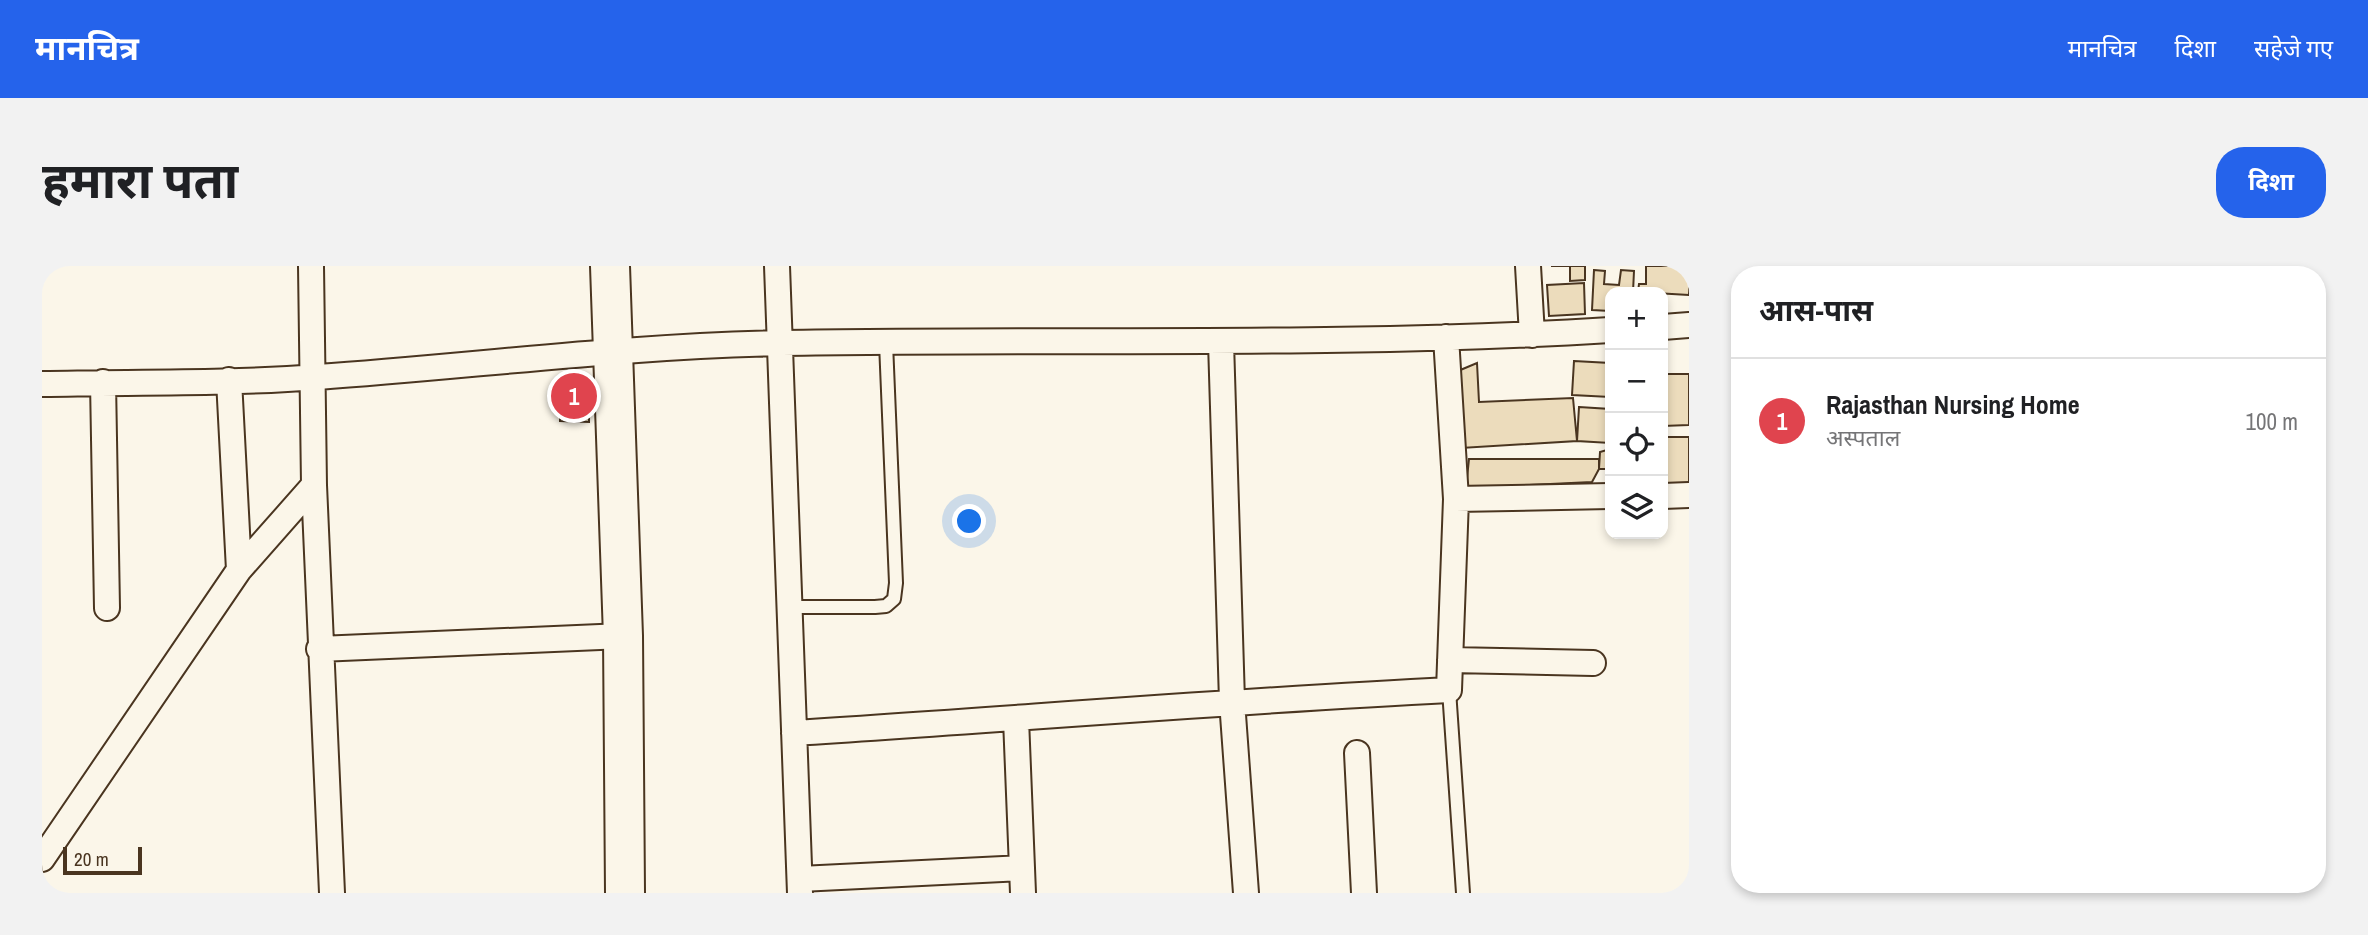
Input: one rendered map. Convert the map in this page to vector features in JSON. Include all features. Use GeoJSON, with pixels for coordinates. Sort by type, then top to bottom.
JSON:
{"type":"FeatureCollection","features":[{"type":"Feature","properties":{"kind":"main road"},"geometry":{"type":"LineString","coordinates":[[610,266],[623,636],[625,893]]}},
{"type":"Feature","properties":{"kind":"street"},"geometry":{"type":"LineString","coordinates":[[311,266],[318,649],[331,893]]}},
{"type":"Feature","properties":{"kind":"street"},"geometry":{"type":"LineString","coordinates":[[777,266],[800,886],[1022,868]]}},
{"type":"Feature","properties":{"kind":"street"},"geometry":{"type":"LineString","coordinates":[[1528,266],[1532,335]]}},
{"type":"Feature","properties":{"kind":"street"},"geometry":{"type":"LineString","coordinates":[[1668,327],[1689,325]]}},
{"type":"Feature","properties":{"kind":"street"},"geometry":{"type":"LineString","coordinates":[[42,384],[314,377],[612,351],[779,343],[1221,342],[1532,335],[1605,330]]}},
{"type":"Feature","properties":{"kind":"street"},"geometry":{"type":"LineString","coordinates":[[794,733],[1016,719],[1232,701],[1449,690],[1455,499],[1447,337]]}},
{"type":"Feature","properties":{"kind":"street"},"geometry":{"type":"LineString","coordinates":[[1221,342],[1232,701],[1246,893]]}},
{"type":"Feature","properties":{"kind":"street"},"geometry":{"type":"LineString","coordinates":[[229,380],[239,570]]}},
{"type":"Feature","properties":{"kind":"street"},"geometry":{"type":"LineString","coordinates":[[103,382],[107,608]]}},
{"type":"Feature","properties":{"kind":"street"},"geometry":{"type":"LineString","coordinates":[[42,859],[239,570],[314,485]]}},
{"type":"Feature","properties":{"kind":"street"},"geometry":{"type":"LineString","coordinates":[[1668,496],[1689,495]]}},
{"type":"Feature","properties":{"kind":"street"},"geometry":{"type":"LineString","coordinates":[[1455,499],[1605,496]]}},
{"type":"Feature","properties":{"kind":"street"},"geometry":{"type":"LineString","coordinates":[[318,649],[623,636]]}},
{"type":"Feature","properties":{"kind":"street"},"geometry":{"type":"LineString","coordinates":[[1450,660],[1593,663]]}},
{"type":"Feature","properties":{"kind":"street"},"geometry":{"type":"LineString","coordinates":[[1016,719],[1023,893]]}},
{"type":"Feature","properties":{"kind":"street"},"geometry":{"type":"LineString","coordinates":[[1357,753],[1364,893]]}},
{"type":"Feature","properties":{"kind":"lane"},"geometry":{"type":"LineString","coordinates":[[789,607],[875,607],[886,606],[894,599],[896,583],[887,343]]}},
{"type":"Feature","properties":{"kind":"lane"},"geometry":{"type":"LineString","coordinates":[[1449,690],[1463,893]]}},
{"type":"Feature","properties":{"kind":"building"},"geometry":{"type":"Polygon","coordinates":[[[1570,266],[1585,266],[1585,280],[1570,281],[1570,266]]]}},
{"type":"Feature","properties":{"kind":"building"},"geometry":{"type":"Polygon","coordinates":[[[1646,266],[1689,266],[1689,295],[1668,294],[1668,287],[1639,287],[1639,284],[1646,284],[1646,266]]]}},
{"type":"Feature","properties":{"kind":"building"},"geometry":{"type":"Polygon","coordinates":[[[1594,270],[1605,271],[1604,284],[1619,285],[1621,270],[1634,271],[1633,287],[1605,287],[1605,311],[1592,310],[1594,270]]]}},
{"type":"Feature","properties":{"kind":"building"},"geometry":{"type":"Polygon","coordinates":[[[1584,283],[1585,314],[1549,316],[1547,285],[1584,283]]]}},
{"type":"Feature","properties":{"kind":"building"},"geometry":{"type":"Polygon","coordinates":[[[1574,361],[1605,363],[1605,397],[1572,395],[1574,361]]]}},
{"type":"Feature","properties":{"kind":"building"},"geometry":{"type":"Polygon","coordinates":[[[1477,363],[1479,402],[1573,398],[1577,441],[1461,448],[1458,371],[1477,363]]]}},
{"type":"Feature","properties":{"kind":"building"},"geometry":{"type":"Polygon","coordinates":[[[1668,374],[1689,374],[1689,425],[1668,426],[1668,374]]]}},
{"type":"Feature","properties":{"kind":"building"},"geometry":{"type":"Polygon","coordinates":[[[567,383],[589,383],[589,422],[560,421],[560,409],[567,409],[567,383]]]}},
{"type":"Feature","properties":{"kind":"building"},"geometry":{"type":"Polygon","coordinates":[[[1579,407],[1605,409],[1605,443],[1577,441],[1579,407]]]}},
{"type":"Feature","properties":{"kind":"building"},"geometry":{"type":"Polygon","coordinates":[[[1668,437],[1689,437],[1689,483],[1668,484],[1668,437]]]}},
{"type":"Feature","properties":{"kind":"building"},"geometry":{"type":"Polygon","coordinates":[[[1605,450],[1605,469],[1599,469],[1600,452],[1605,450]]]}},
{"type":"Feature","properties":{"kind":"building"},"geometry":{"type":"Polygon","coordinates":[[[1469,459],[1599,459],[1599,469],[1592,482],[1466,488],[1469,459]]]}},
{"type":"Feature","properties":{"kind":"place","name":"Rajasthan Nursing Home"},"geometry":{"type":"Point","coordinates":[574,396]}}]}
